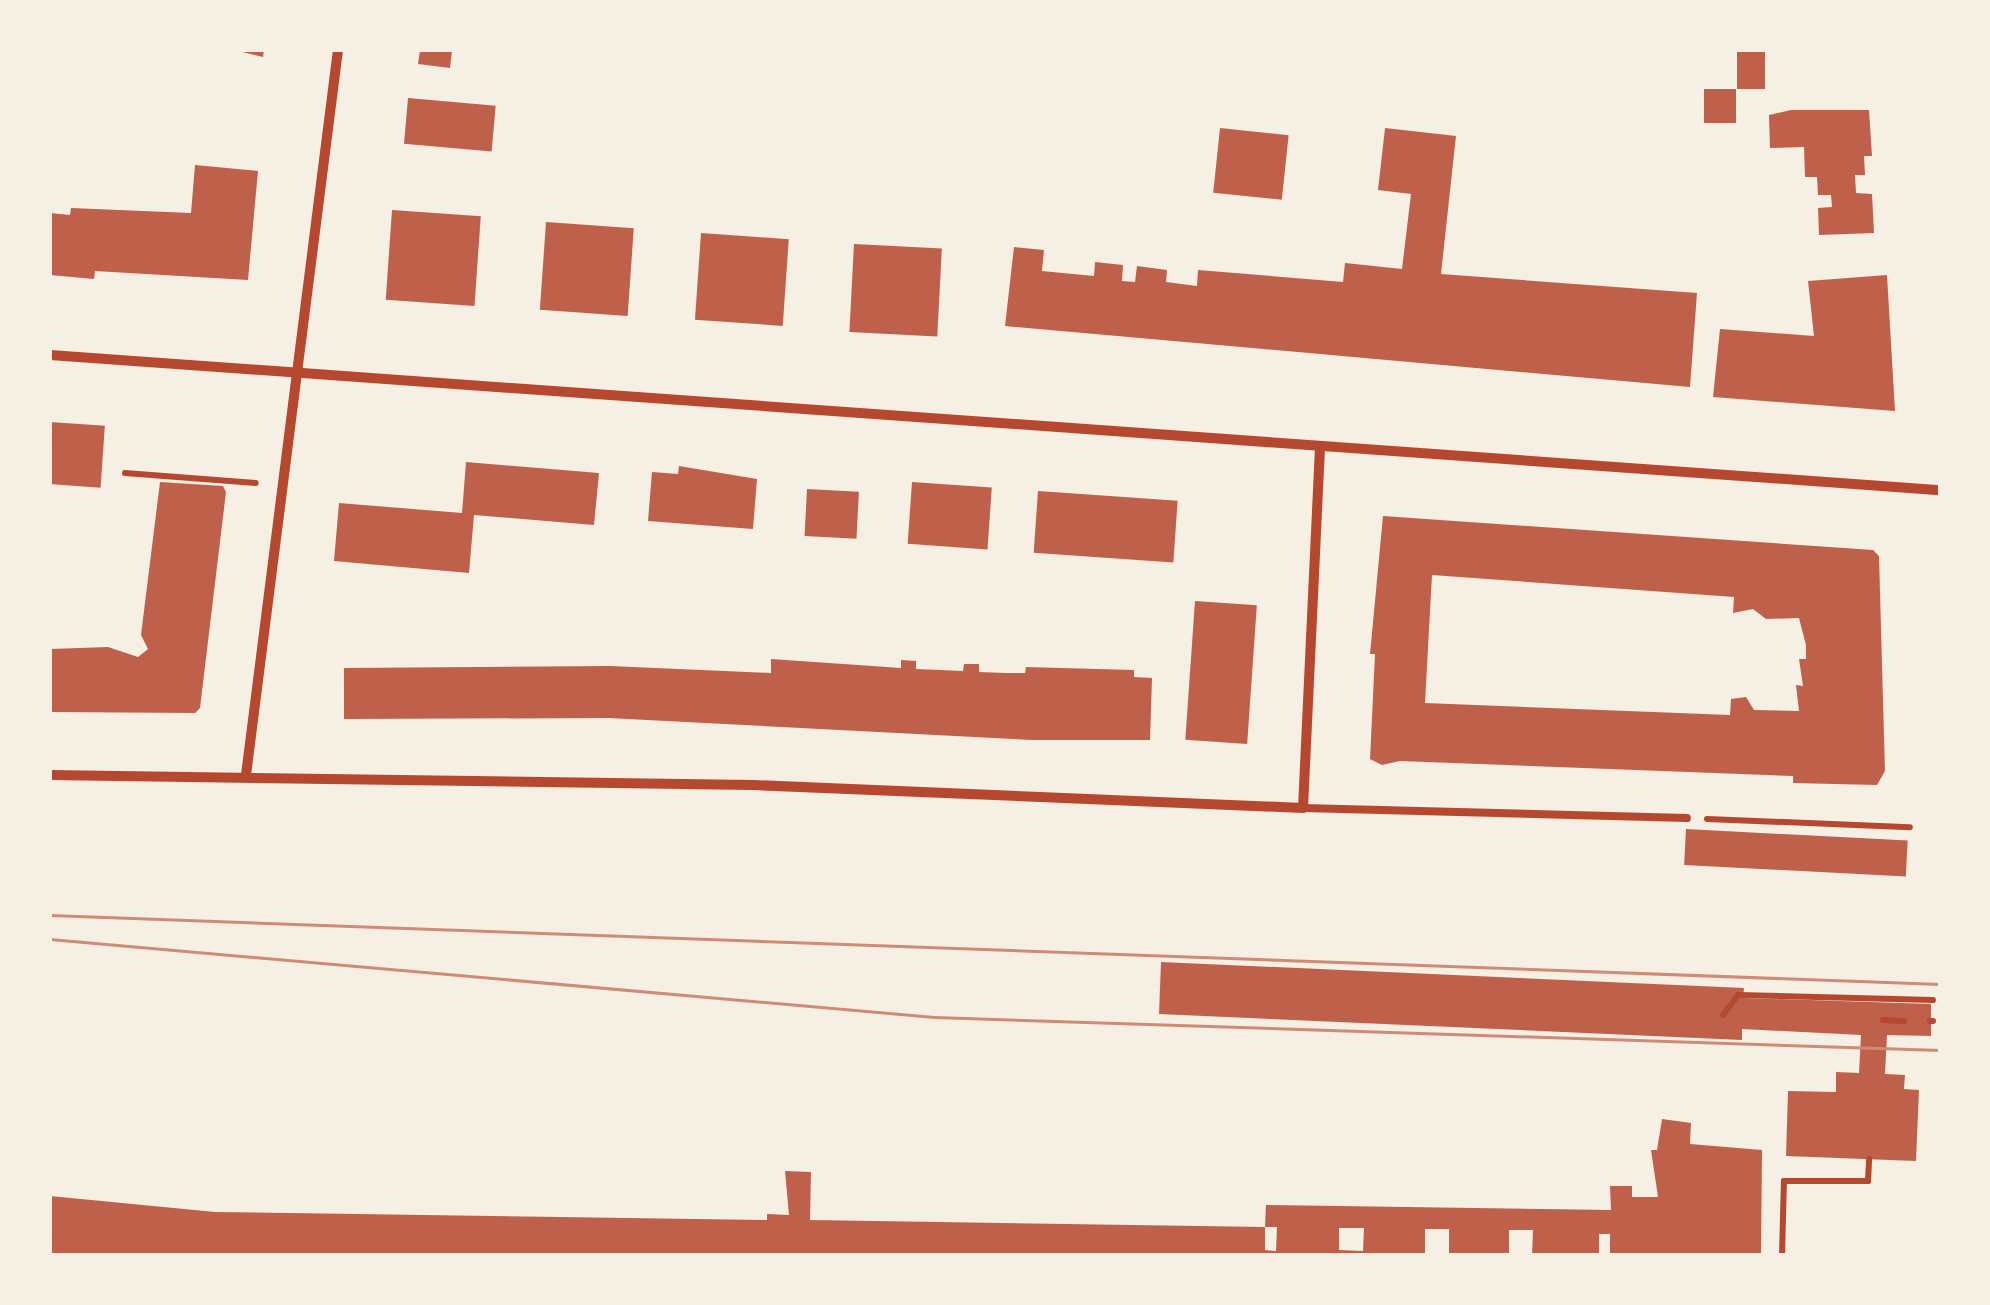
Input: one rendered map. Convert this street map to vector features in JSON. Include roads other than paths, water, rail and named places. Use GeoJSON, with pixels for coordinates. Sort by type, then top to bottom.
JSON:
{"type":"FeatureCollection","features":[{"type":"Feature","properties":{"kind":"street"},"geometry":{"type":"LineString","coordinates":[[246,775],[338,50]]}},
{"type":"Feature","properties":{"kind":"street"},"geometry":{"type":"LineString","coordinates":[[50,354],[1940,490]]}},
{"type":"Feature","properties":{"kind":"street"},"geometry":{"type":"LineString","coordinates":[[50,775],[753,785],[1303,808],[1320,446]]}},
{"type":"Feature","properties":{"kind":"lane"},"geometry":{"type":"LineString","coordinates":[[1303,808],[1687,818]]}},
{"type":"Feature","properties":{"kind":"tram line"},"geometry":{"type":"LineString","coordinates":[[50,915],[1940,984]]}},
{"type":"Feature","properties":{"kind":"tram line"},"geometry":{"type":"LineString","coordinates":[[50,939],[934,1017],[1940,1050]]}}]}
